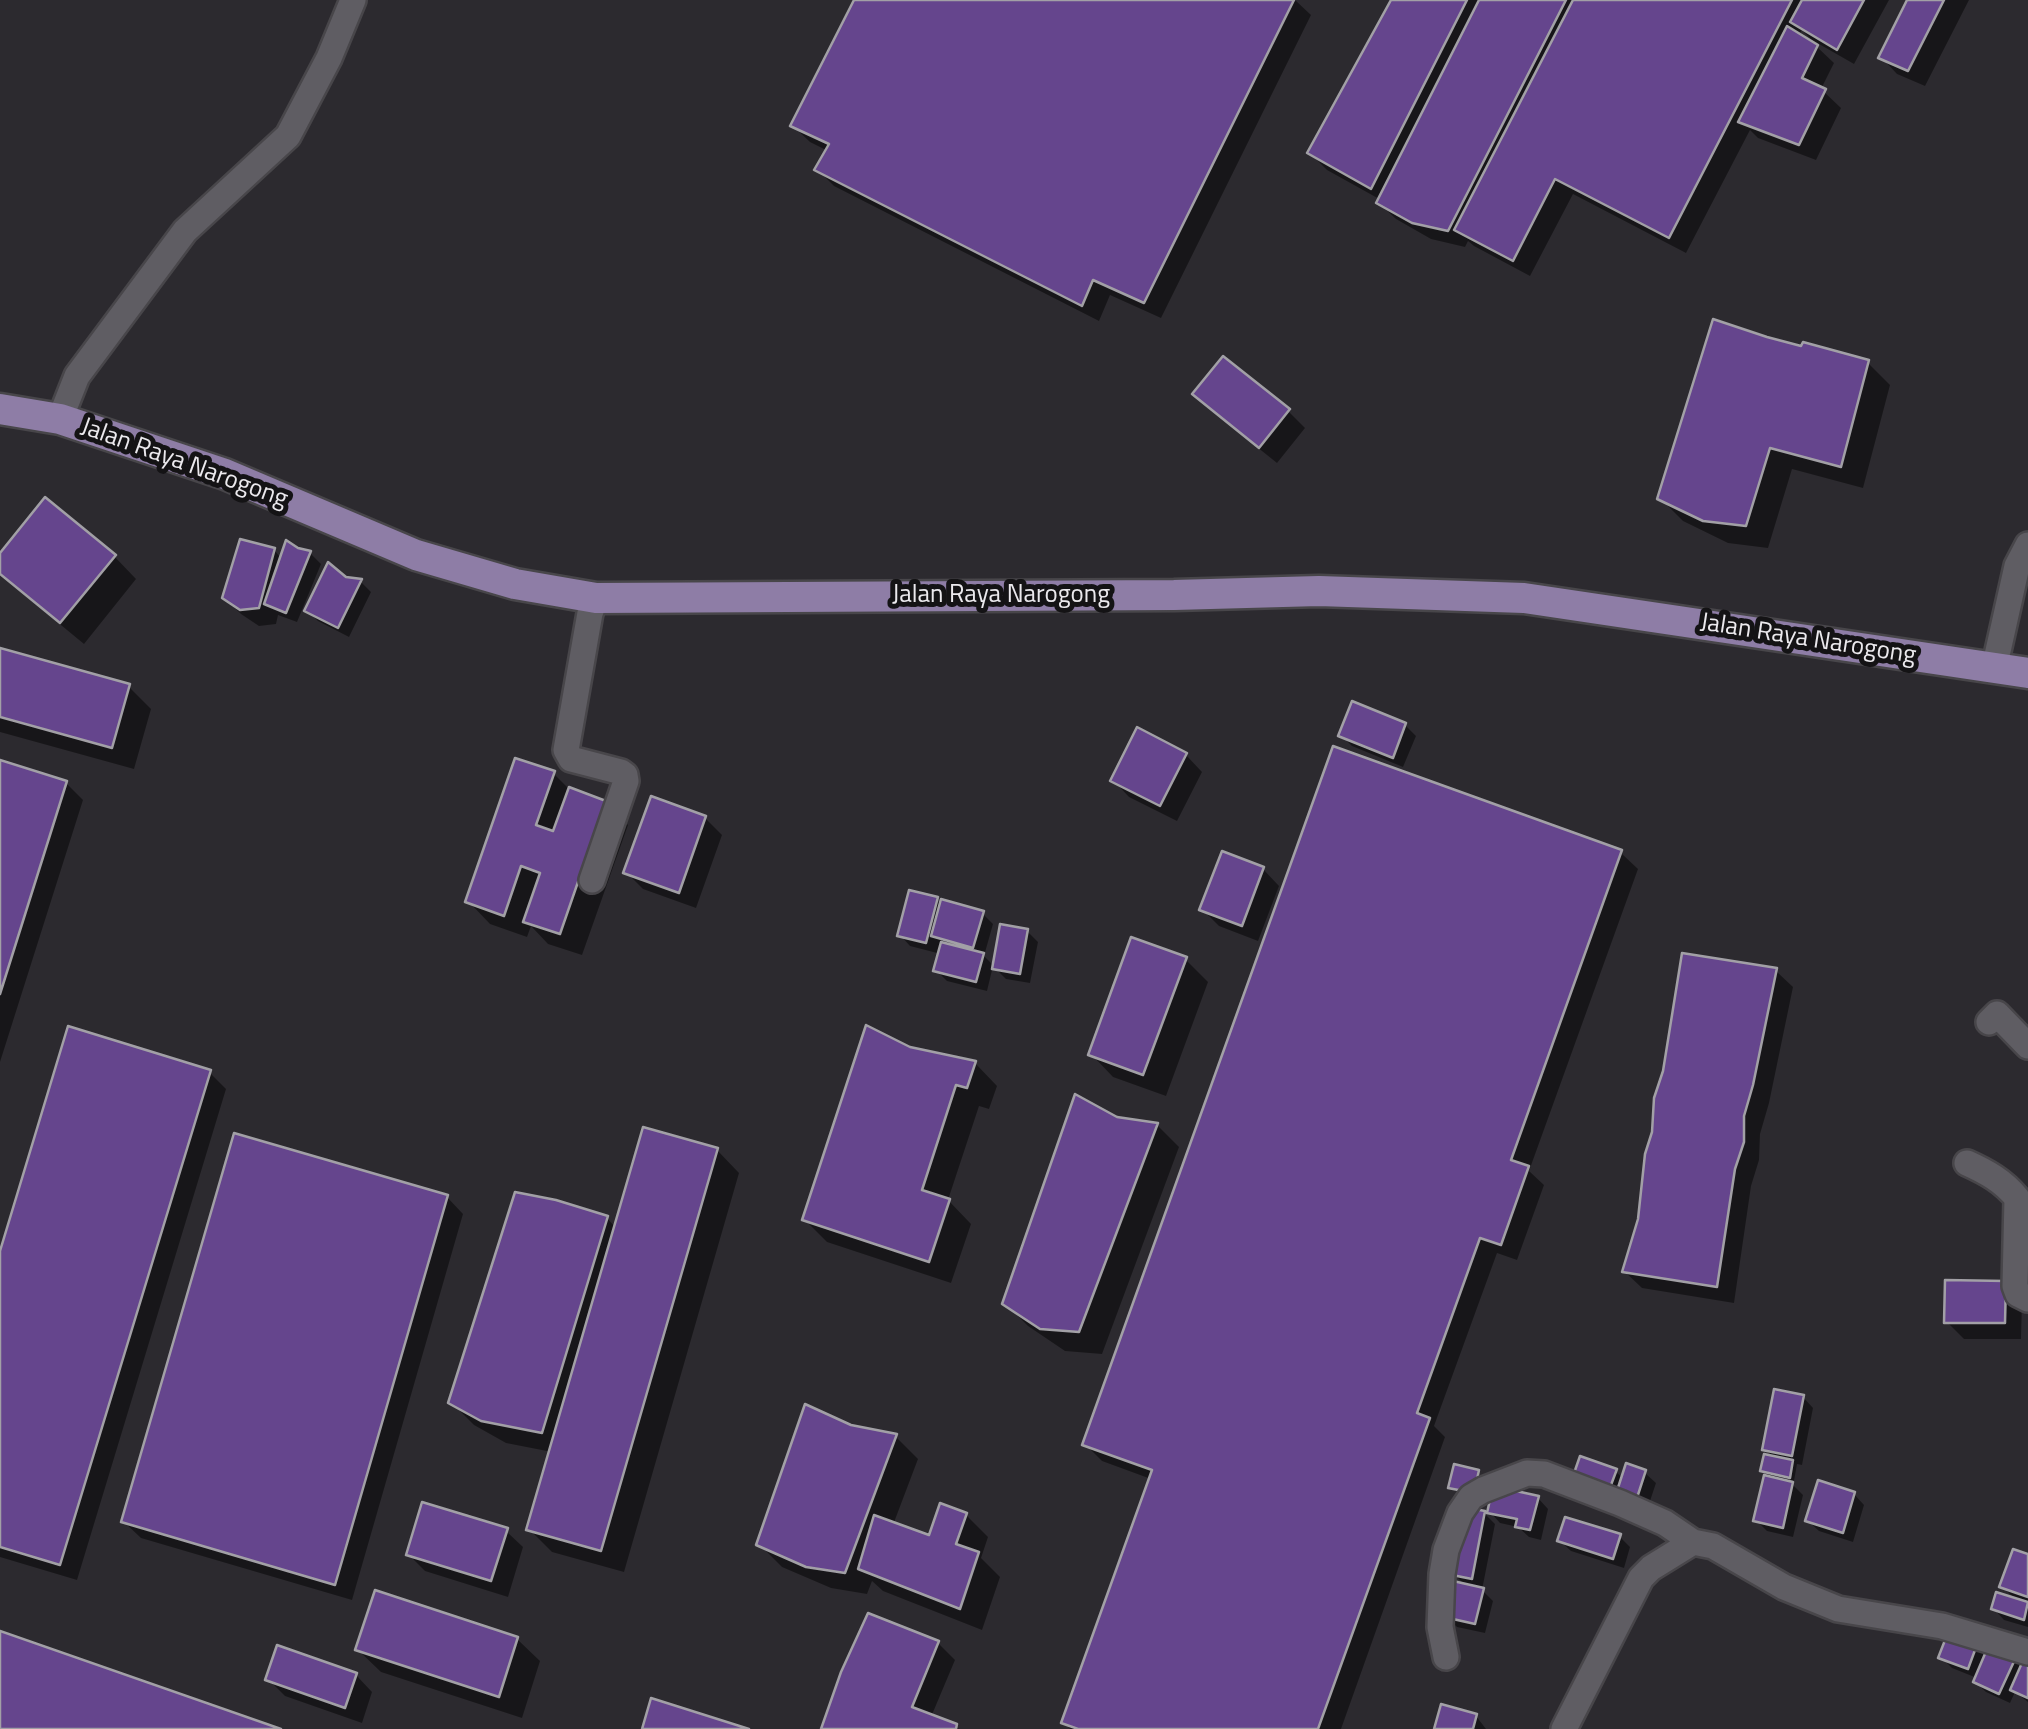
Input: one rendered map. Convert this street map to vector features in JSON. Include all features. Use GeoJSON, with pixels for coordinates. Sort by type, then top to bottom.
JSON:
{"type":"FeatureCollection","features":[{"type":"Feature","properties":{"kind":"main road","name":"Jalan Raya Narogong"},"geometry":{"type":"LineString","coordinates":[[2,414],[60,419],[225,474],[416,554],[516,584],[596,598],[1318,592],[1524,598],[2028,673]]}},
{"type":"Feature","properties":{"kind":"street"},"geometry":{"type":"LineString","coordinates":[[60,419],[77,376],[185,231],[288,136],[329,58],[353,0]]}},
{"type":"Feature","properties":{"kind":"street"},"geometry":{"type":"LineString","coordinates":[[1994,669],[2017,566],[2028,544]]}},
{"type":"Feature","properties":{"kind":"street"},"geometry":{"type":"LineString","coordinates":[[592,880],[626,781],[621,772],[572,759],[566,750],[596,598]]}},
{"type":"Feature","properties":{"kind":"street"},"geometry":{"type":"LineString","coordinates":[[1989,1022],[1996,1014],[2028,1046]]}},
{"type":"Feature","properties":{"kind":"street"},"geometry":{"type":"LineString","coordinates":[[1967,1162],[1992,1174],[2023,1198],[2015,1286],[2018,1294],[2028,1298]]}},
{"type":"Feature","properties":{"kind":"street"},"geometry":{"type":"LineString","coordinates":[[1446,1657],[1440,1627],[1442,1574],[1460,1512],[1482,1490],[1527,1473],[1544,1474],[1620,1502],[1693,1542],[1713,1546],[1784,1586],[1838,1609],[1942,1626],[2028,1652]]}},
{"type":"Feature","properties":{"kind":"street"},"geometry":{"type":"LineString","coordinates":[[1564,1729],[1642,1578],[1693,1542]]}},
{"type":"Feature","properties":{"kind":"building"},"geometry":{"type":"Polygon","coordinates":[[[854,0],[1294,0],[1144,303],[1093,280],[1082,306],[814,170],[829,144],[790,126],[854,0]]]}},
{"type":"Feature","properties":{"kind":"building"},"geometry":{"type":"Polygon","coordinates":[[[1391,0],[1467,0],[1371,189],[1307,153],[1391,0]]]}},
{"type":"Feature","properties":{"kind":"building"},"geometry":{"type":"Polygon","coordinates":[[[1479,0],[1566,0],[1448,231],[1412,223],[1376,203],[1479,0]]]}},
{"type":"Feature","properties":{"kind":"building"},"geometry":{"type":"Polygon","coordinates":[[[1573,0],[1792,0],[1669,238],[1555,179],[1513,261],[1454,230],[1573,0]]]}},
{"type":"Feature","properties":{"kind":"building"},"geometry":{"type":"Polygon","coordinates":[[[1802,0],[1864,0],[1837,50],[1790,22],[1802,0]]]}},
{"type":"Feature","properties":{"kind":"building"},"geometry":{"type":"Polygon","coordinates":[[[1907,0],[1944,0],[1908,71],[1878,58],[1907,0]]]}},
{"type":"Feature","properties":{"kind":"building"},"geometry":{"type":"Polygon","coordinates":[[[1787,26],[1818,45],[1802,78],[1826,89],[1799,145],[1738,122],[1787,26]]]}},
{"type":"Feature","properties":{"kind":"building"},"geometry":{"type":"Polygon","coordinates":[[[1713,319],[1801,346],[1803,342],[1869,360],[1841,467],[1770,448],[1746,526],[1703,521],[1657,499],[1713,319]]]}},
{"type":"Feature","properties":{"kind":"building"},"geometry":{"type":"Polygon","coordinates":[[[1223,356],[1290,409],[1259,448],[1192,394],[1223,356]]]}},
{"type":"Feature","properties":{"kind":"building"},"geometry":{"type":"Polygon","coordinates":[[[45,497],[116,555],[60,623],[0,574],[0,553],[45,497]]]}},
{"type":"Feature","properties":{"kind":"building"},"geometry":{"type":"Polygon","coordinates":[[[240,539],[275,548],[259,608],[240,610],[222,598],[240,539]]]}},
{"type":"Feature","properties":{"kind":"building"},"geometry":{"type":"Polygon","coordinates":[[[286,540],[311,551],[286,613],[264,604],[286,540]]]}},
{"type":"Feature","properties":{"kind":"building"},"geometry":{"type":"Polygon","coordinates":[[[328,562],[346,577],[362,579],[338,628],[304,611],[328,562]]]}},
{"type":"Feature","properties":{"kind":"building"},"geometry":{"type":"Polygon","coordinates":[[[0,648],[130,684],[112,748],[0,717],[0,648]]]}},
{"type":"Feature","properties":{"kind":"building"},"geometry":{"type":"Polygon","coordinates":[[[1352,701],[1406,723],[1393,758],[1338,736],[1352,701]]]}},
{"type":"Feature","properties":{"kind":"building"},"geometry":{"type":"Polygon","coordinates":[[[1137,727],[1187,753],[1160,806],[1110,781],[1137,727]]]}},
{"type":"Feature","properties":{"kind":"building"},"geometry":{"type":"Polygon","coordinates":[[[1333,746],[1622,850],[1511,1160],[1529,1166],[1501,1245],[1480,1238],[1417,1413],[1430,1418],[1318,1729],[1078,1729],[1061,1723],[1152,1470],[1082,1445],[1333,746]]]}},
{"type":"Feature","properties":{"kind":"building"},"geometry":{"type":"Polygon","coordinates":[[[515,758],[555,771],[536,825],[553,831],[569,787],[606,801],[560,934],[523,922],[540,873],[521,866],[504,916],[465,902],[515,758]]]}},
{"type":"Feature","properties":{"kind":"building"},"geometry":{"type":"Polygon","coordinates":[[[0,760],[67,781],[0,994],[0,760]]]}},
{"type":"Feature","properties":{"kind":"building"},"geometry":{"type":"Polygon","coordinates":[[[651,796],[706,816],[679,893],[623,873],[651,796]]]}},
{"type":"Feature","properties":{"kind":"building"},"geometry":{"type":"Polygon","coordinates":[[[1222,851],[1264,867],[1242,926],[1199,910],[1222,851]]]}},
{"type":"Feature","properties":{"kind":"building"},"geometry":{"type":"Polygon","coordinates":[[[909,890],[938,897],[926,943],[897,936],[909,890]]]}},
{"type":"Feature","properties":{"kind":"building"},"geometry":{"type":"Polygon","coordinates":[[[941,899],[984,911],[973,948],[931,936],[941,899]]]}},
{"type":"Feature","properties":{"kind":"building"},"geometry":{"type":"Polygon","coordinates":[[[1000,924],[1028,929],[1020,974],[992,969],[1000,924]]]}},
{"type":"Feature","properties":{"kind":"building"},"geometry":{"type":"Polygon","coordinates":[[[1131,937],[1187,957],[1143,1075],[1088,1055],[1131,937]]]}},
{"type":"Feature","properties":{"kind":"building"},"geometry":{"type":"Polygon","coordinates":[[[941,942],[984,953],[976,982],[933,971],[941,942]]]}},
{"type":"Feature","properties":{"kind":"building"},"geometry":{"type":"Polygon","coordinates":[[[1682,953],[1777,968],[1744,1116],[1744,1142],[1735,1169],[1717,1287],[1622,1272],[1638,1219],[1654,1098],[1663,1071],[1682,953]]]}},
{"type":"Feature","properties":{"kind":"building"},"geometry":{"type":"Polygon","coordinates":[[[866,1025],[910,1047],[976,1061],[967,1088],[956,1085],[922,1190],[950,1199],[929,1262],[802,1220],[866,1025]]]}},
{"type":"Feature","properties":{"kind":"building"},"geometry":{"type":"Polygon","coordinates":[[[68,1026],[211,1070],[60,1565],[0,1547],[0,1251],[68,1026]]]}},
{"type":"Feature","properties":{"kind":"building"},"geometry":{"type":"Polygon","coordinates":[[[1075,1094],[1117,1117],[1158,1123],[1079,1332],[1040,1329],[1002,1304],[1075,1094]]]}},
{"type":"Feature","properties":{"kind":"building"},"geometry":{"type":"Polygon","coordinates":[[[643,1127],[718,1148],[601,1551],[526,1530],[643,1127]]]}},
{"type":"Feature","properties":{"kind":"building"},"geometry":{"type":"Polygon","coordinates":[[[234,1133],[448,1195],[335,1585],[121,1522],[234,1133]]]}},
{"type":"Feature","properties":{"kind":"building"},"geometry":{"type":"Polygon","coordinates":[[[515,1192],[608,1216],[542,1433],[481,1421],[448,1403],[515,1192]]]}},
{"type":"Feature","properties":{"kind":"building"},"geometry":{"type":"Polygon","coordinates":[[[1945,1280],[2006,1281],[2005,1323],[1944,1323],[1945,1280]]]}},
{"type":"Feature","properties":{"kind":"building"},"geometry":{"type":"Polygon","coordinates":[[[1774,1389],[1804,1395],[1792,1456],[1762,1450],[1774,1389]]]}},
{"type":"Feature","properties":{"kind":"building"},"geometry":{"type":"Polygon","coordinates":[[[805,1404],[851,1425],[897,1434],[845,1573],[806,1567],[756,1545],[805,1404]]]}},
{"type":"Feature","properties":{"kind":"building"},"geometry":{"type":"Polygon","coordinates":[[[1764,1454],[1793,1460],[1790,1478],[1760,1471],[1764,1454]]]}},
{"type":"Feature","properties":{"kind":"building"},"geometry":{"type":"Polygon","coordinates":[[[1580,1456],[1617,1469],[1608,1493],[1572,1479],[1580,1456]]]}},
{"type":"Feature","properties":{"kind":"building"},"geometry":{"type":"Polygon","coordinates":[[[1626,1463],[1646,1470],[1635,1504],[1615,1497],[1626,1463]]]}},
{"type":"Feature","properties":{"kind":"building"},"geometry":{"type":"Polygon","coordinates":[[[1454,1464],[1479,1470],[1474,1493],[1448,1488],[1454,1464]]]}},
{"type":"Feature","properties":{"kind":"building"},"geometry":{"type":"Polygon","coordinates":[[[1764,1475],[1793,1482],[1783,1528],[1753,1521],[1764,1475]]]}},
{"type":"Feature","properties":{"kind":"building"},"geometry":{"type":"Polygon","coordinates":[[[1818,1480],[1855,1492],[1843,1533],[1805,1521],[1818,1480]]]}},
{"type":"Feature","properties":{"kind":"building"},"geometry":{"type":"Polygon","coordinates":[[[1493,1486],[1539,1496],[1530,1530],[1515,1527],[1517,1519],[1487,1513],[1493,1486]]]}},
{"type":"Feature","properties":{"kind":"building"},"geometry":{"type":"Polygon","coordinates":[[[422,1502],[508,1528],[491,1581],[406,1555],[422,1502]]]}},
{"type":"Feature","properties":{"kind":"building"},"geometry":{"type":"Polygon","coordinates":[[[940,1503],[967,1513],[956,1544],[979,1552],[960,1609],[858,1569],[874,1515],[929,1535],[940,1503]]]}},
{"type":"Feature","properties":{"kind":"building"},"geometry":{"type":"Polygon","coordinates":[[[1464,1507],[1485,1511],[1472,1579],[1452,1575],[1464,1507]]]}},
{"type":"Feature","properties":{"kind":"building"},"geometry":{"type":"Polygon","coordinates":[[[1565,1517],[1621,1534],[1613,1559],[1557,1541],[1565,1517]]]}},
{"type":"Feature","properties":{"kind":"building"},"geometry":{"type":"Polygon","coordinates":[[[2013,1549],[2028,1554],[2028,1597],[1999,1587],[2013,1549]]]}},
{"type":"Feature","properties":{"kind":"building"},"geometry":{"type":"Polygon","coordinates":[[[1453,1581],[1484,1588],[1475,1624],[1444,1617],[1453,1581]]]}},
{"type":"Feature","properties":{"kind":"building"},"geometry":{"type":"Polygon","coordinates":[[[375,1590],[518,1637],[499,1697],[355,1650],[375,1590]]]}},
{"type":"Feature","properties":{"kind":"building"},"geometry":{"type":"Polygon","coordinates":[[[1996,1592],[2028,1602],[2024,1620],[1991,1609],[1996,1592]]]}},
{"type":"Feature","properties":{"kind":"building"},"geometry":{"type":"Polygon","coordinates":[[[868,1613],[939,1641],[912,1707],[957,1724],[956,1729],[821,1729],[868,1613]]]}},
{"type":"Feature","properties":{"kind":"building"},"geometry":{"type":"Polygon","coordinates":[[[1949,1630],[1978,1642],[1968,1669],[1938,1658],[1949,1630]]]}},
{"type":"Feature","properties":{"kind":"building"},"geometry":{"type":"Polygon","coordinates":[[[0,1631],[281,1729],[0,1729],[0,1631]]]}},
{"type":"Feature","properties":{"kind":"building"},"geometry":{"type":"Polygon","coordinates":[[[1990,1642],[2017,1655],[1999,1694],[1973,1682],[1990,1642]]]}},
{"type":"Feature","properties":{"kind":"building"},"geometry":{"type":"Polygon","coordinates":[[[277,1645],[357,1673],[345,1708],[265,1680],[277,1645]]]}},
{"type":"Feature","properties":{"kind":"building"},"geometry":{"type":"Polygon","coordinates":[[[2025,1656],[2028,1658],[2028,1698],[2010,1690],[2025,1656]]]}},
{"type":"Feature","properties":{"kind":"building"},"geometry":{"type":"Polygon","coordinates":[[[651,1698],[749,1729],[642,1729],[651,1698]]]}},
{"type":"Feature","properties":{"kind":"building"},"geometry":{"type":"Polygon","coordinates":[[[1441,1704],[1477,1714],[1473,1729],[1434,1729],[1441,1704]]]}}]}
